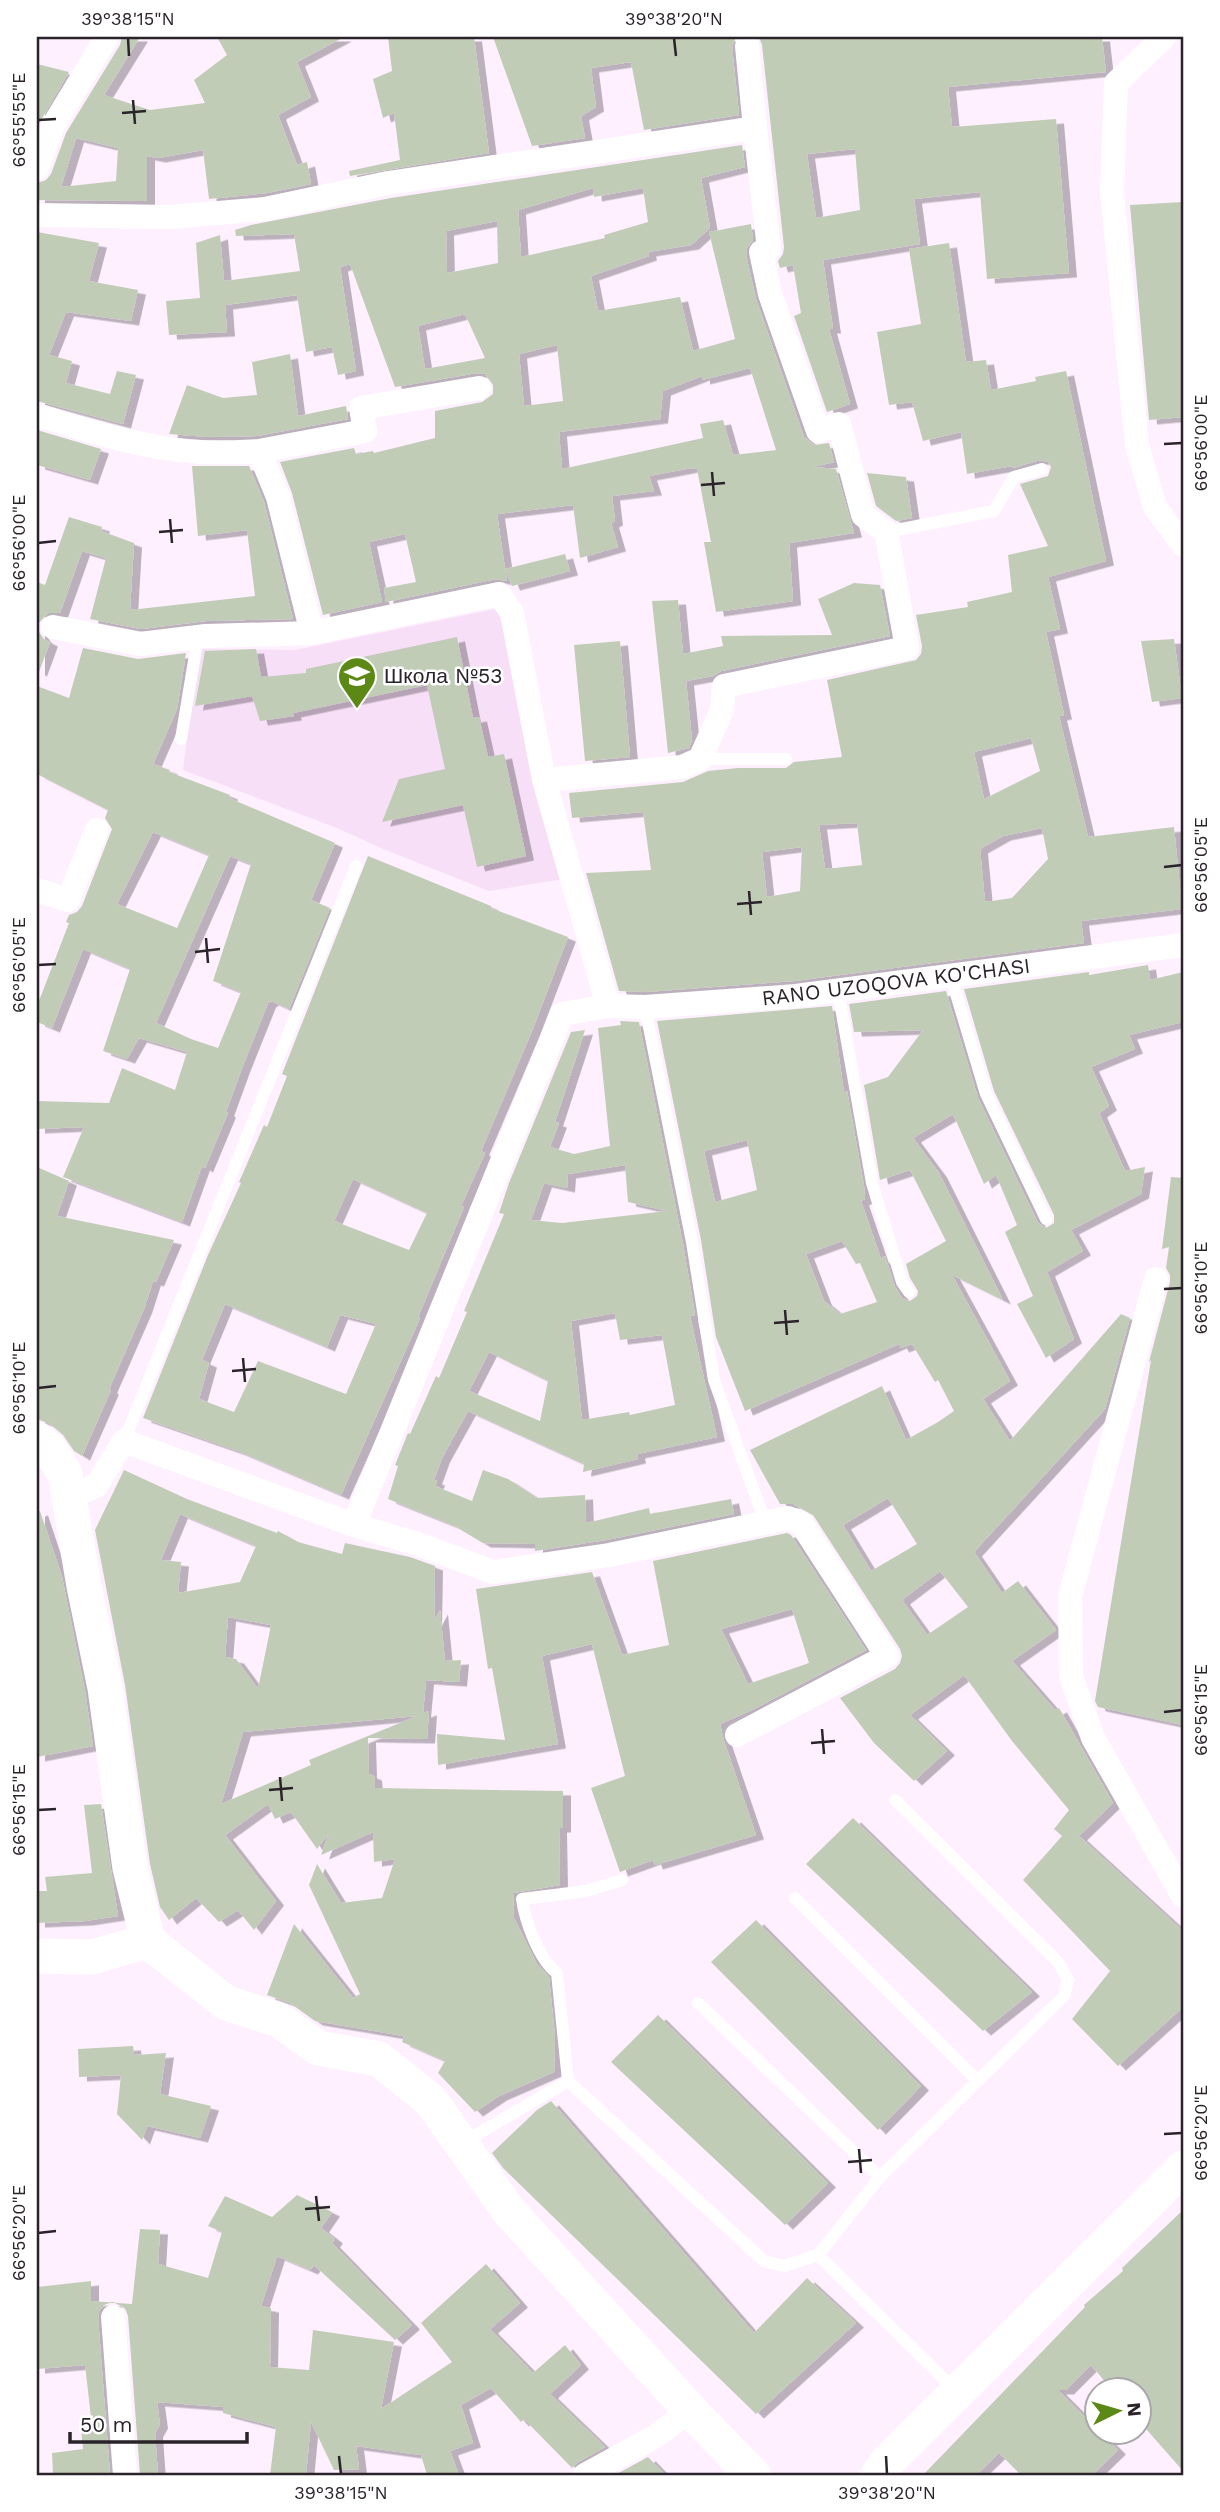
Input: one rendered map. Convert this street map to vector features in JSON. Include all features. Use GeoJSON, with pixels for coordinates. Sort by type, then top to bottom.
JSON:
{"type":"FeatureCollection","features":[{"type":"Feature","properties":{"kind":"street"},"geometry":{"type":"LineString","coordinates":[[37,168],[53,126],[107,37]]}},
{"type":"Feature","properties":{"kind":"street"},"geometry":{"type":"LineString","coordinates":[[1164,37],[1116,83],[1112,192],[1137,446],[1155,506],[1183,545]]}},
{"type":"Feature","properties":{"kind":"street"},"geometry":{"type":"LineString","coordinates":[[544,780],[682,767],[700,759],[722,710],[724,686],[907,648],[886,532],[863,515],[839,424],[818,431],[770,294],[761,252],[769,249],[747,46]]}},
{"type":"Feature","properties":{"kind":"street"},"geometry":{"type":"LineString","coordinates":[[37,215],[171,217],[265,209],[388,183],[755,128]]}},
{"type":"Feature","properties":{"kind":"street"},"geometry":{"type":"LineString","coordinates":[[37,415],[94,432],[176,449],[198,452],[259,451],[365,431],[361,408],[479,388]]}},
{"type":"Feature","properties":{"kind":"street"},"geometry":{"type":"LineString","coordinates":[[259,451],[278,497],[312,633]]}},
{"type":"Feature","properties":{"kind":"street"},"geometry":{"type":"LineString","coordinates":[[53,627],[141,644],[198,637],[312,633],[499,594],[512,613],[544,780],[608,1006]]}},
{"type":"Feature","properties":{"kind":"street"},"geometry":{"type":"LineString","coordinates":[[37,890],[68,900],[97,830]]}},
{"type":"Feature","properties":{"kind":"street","name":"RANO UZOQOVA KO'CHASI"},"geometry":{"type":"LineString","coordinates":[[354,1525],[562,1014],[608,1006],[645,1007],[838,991],[1183,945]]}},
{"type":"Feature","properties":{"kind":"street"},"geometry":{"type":"LineString","coordinates":[[1156,1279],[1070,1596],[1071,1677],[1093,1738],[1183,1896]]}},
{"type":"Feature","properties":{"kind":"street"},"geometry":{"type":"LineString","coordinates":[[37,1439],[50,1450],[65,1474],[106,1688],[130,1868],[148,1941],[226,2003],[279,2020],[318,2048],[379,2059],[431,2101],[508,2210],[690,2410],[753,2475]]}},
{"type":"Feature","properties":{"kind":"street"},"geometry":{"type":"LineString","coordinates":[[68,1497],[96,1486],[124,1441],[354,1525],[418,1544],[494,1572],[609,1555],[788,1518],[801,1523],[887,1656],[737,1735]]}},
{"type":"Feature","properties":{"kind":"street"},"geometry":{"type":"LineString","coordinates":[[37,1956],[92,1957],[148,1941]]}},
{"type":"Feature","properties":{"kind":"street"},"geometry":{"type":"LineString","coordinates":[[878,2475],[888,2461],[1183,2168]]}},
{"type":"Feature","properties":{"kind":"street"},"geometry":{"type":"LineString","coordinates":[[113,2317],[125,2475]]}},
{"type":"Feature","properties":{"kind":"street"},"geometry":{"type":"LineString","coordinates":[[585,2475],[656,2436],[690,2410]]}},
{"type":"Feature","properties":{"kind":"lane"},"geometry":{"type":"LineString","coordinates":[[886,532],[994,512],[1014,477],[1042,469]]}},
{"type":"Feature","properties":{"kind":"lane"},"geometry":{"type":"LineString","coordinates":[[181,739],[198,637]]}},
{"type":"Feature","properties":{"kind":"lane"},"geometry":{"type":"LineString","coordinates":[[700,759],[786,759]]}},
{"type":"Feature","properties":{"kind":"lane"},"geometry":{"type":"LineString","coordinates":[[124,1441],[356,866]]}},
{"type":"Feature","properties":{"kind":"lane"},"geometry":{"type":"LineString","coordinates":[[951,977],[986,1094],[1046,1219]]}},
{"type":"Feature","properties":{"kind":"lane"},"geometry":{"type":"LineString","coordinates":[[838,991],[872,1183],[902,1282],[909,1293]]}},
{"type":"Feature","properties":{"kind":"lane"},"geometry":{"type":"LineString","coordinates":[[645,1007],[692,1242],[714,1380],[765,1522]]}},
{"type":"Feature","properties":{"kind":"lane"},"geometry":{"type":"LineString","coordinates":[[622,1880],[586,1891],[522,1899],[524,1918],[549,1967],[557,1973],[568,2081],[764,2261],[784,2266],[818,2255],[880,2177],[1064,1996],[1068,1980],[1059,1964],[895,1800]]}},
{"type":"Feature","properties":{"kind":"lane"},"geometry":{"type":"LineString","coordinates":[[795,1898],[978,2081]]}},
{"type":"Feature","properties":{"kind":"lane"},"geometry":{"type":"LineString","coordinates":[[698,2003],[880,2177]]}},
{"type":"Feature","properties":{"kind":"lane"},"geometry":{"type":"LineString","coordinates":[[461,2144],[568,2081]]}},
{"type":"Feature","properties":{"kind":"lane"},"geometry":{"type":"LineString","coordinates":[[818,2255],[958,2392]]}},
{"type":"Feature","properties":{"kind":"shaded area","name":"Школа №53"},"geometry":{"type":"Polygon","coordinates":[[[500,608],[564,879],[489,891],[337,828],[183,770],[198,649],[295,650],[500,608]]]}},
{"type":"Feature","properties":{"kind":"building"},"geometry":{"type":"Polygon","coordinates":[[[122,37],[140,37],[104,95],[150,110],[205,103],[194,80],[227,55],[217,37],[344,37],[297,62],[311,97],[278,115],[297,165],[307,162],[311,184],[267,193],[209,199],[203,150],[158,158],[147,156],[147,201],[37,200],[37,183],[46,180],[51,174],[66,133],[120,45],[122,37]],[[76,138],[61,187],[116,181],[118,148],[76,138]]]}},
{"type":"Feature","properties":{"kind":"building"},"geometry":{"type":"Polygon","coordinates":[[[388,37],[474,37],[489,153],[350,176],[349,171],[400,160],[394,113],[383,118],[373,79],[392,71],[388,37]]]}},
{"type":"Feature","properties":{"kind":"building"},"geometry":{"type":"Polygon","coordinates":[[[493,37],[736,37],[732,47],[739,115],[644,130],[631,62],[591,68],[596,107],[581,116],[585,138],[532,146],[493,37]]]}},
{"type":"Feature","properties":{"kind":"building"},"geometry":{"type":"Polygon","coordinates":[[[759,37],[1102,37],[1106,72],[948,87],[952,127],[1056,119],[1069,273],[987,279],[980,192],[914,199],[920,244],[823,260],[833,329],[829,329],[850,404],[827,412],[794,316],[801,313],[793,265],[780,268],[778,261],[784,247],[759,37]],[[855,149],[807,154],[816,218],[860,210],[855,149]]]}},
{"type":"Feature","properties":{"kind":"building"},"geometry":{"type":"Polygon","coordinates":[[[37,64],[69,72],[37,127],[37,64]]]}},
{"type":"Feature","properties":{"kind":"building"},"geometry":{"type":"Polygon","coordinates":[[[742,145],[745,167],[701,178],[710,228],[691,245],[648,252],[649,256],[591,276],[598,311],[680,297],[693,351],[735,339],[709,232],[751,224],[753,240],[746,255],[756,299],[804,437],[814,445],[829,443],[834,462],[813,467],[836,469],[854,533],[789,543],[793,601],[716,612],[704,542],[711,542],[697,469],[649,476],[654,491],[612,496],[615,521],[611,523],[618,547],[580,558],[573,505],[497,514],[507,581],[496,579],[386,602],[384,588],[416,582],[405,534],[369,542],[382,602],[323,615],[292,493],[280,462],[354,448],[356,454],[374,453],[435,438],[435,411],[482,402],[493,394],[493,385],[485,374],[477,373],[395,387],[350,264],[340,267],[356,371],[338,375],[332,347],[306,352],[297,295],[225,305],[227,332],[169,335],[166,301],[200,298],[196,243],[220,235],[224,281],[300,271],[294,234],[236,236],[235,230],[391,198],[742,145]],[[593,188],[518,210],[521,257],[605,238],[604,235],[648,222],[643,188],[594,197],[593,188]],[[497,221],[446,231],[447,273],[498,263],[497,221]],[[465,314],[418,326],[425,369],[485,358],[465,314]],[[557,345],[519,354],[524,406],[563,401],[557,345]],[[750,368],[702,380],[702,376],[663,391],[660,419],[559,432],[562,469],[703,438],[700,424],[723,420],[733,455],[776,450],[750,368]]]}},
{"type":"Feature","properties":{"kind":"building"},"geometry":{"type":"Polygon","coordinates":[[[1183,202],[1183,417],[1149,420],[1130,205],[1183,202]]]}},
{"type":"Feature","properties":{"kind":"building"},"geometry":{"type":"Polygon","coordinates":[[[37,232],[99,243],[89,281],[138,290],[131,321],[66,312],[49,355],[72,361],[66,383],[110,394],[117,371],[136,375],[123,424],[37,401],[37,232]]]}},
{"type":"Feature","properties":{"kind":"building"},"geometry":{"type":"Polygon","coordinates":[[[949,243],[966,362],[986,360],[991,390],[1036,381],[1035,377],[1066,371],[1106,561],[1048,577],[1060,629],[1046,632],[1064,715],[1059,716],[1088,837],[1174,827],[1182,909],[1081,921],[1084,943],[794,981],[645,992],[619,991],[586,873],[651,870],[643,812],[572,818],[569,793],[683,782],[708,771],[786,768],[794,762],[842,757],[827,680],[916,660],[921,654],[922,646],[916,615],[968,607],[967,602],[1012,592],[1008,555],[1048,546],[1020,484],[1048,476],[1051,467],[1048,462],[1040,460],[1013,468],[1012,466],[967,474],[961,432],[923,441],[912,402],[889,405],[877,332],[921,324],[909,249],[949,243]],[[1031,738],[974,752],[984,799],[1040,771],[1031,738]],[[857,823],[819,825],[825,869],[862,865],[857,823]],[[1042,828],[1003,836],[980,849],[985,902],[1012,898],[1048,859],[1042,828]],[[802,847],[762,852],[767,897],[800,891],[802,847]]]}},
{"type":"Feature","properties":{"kind":"building"},"geometry":{"type":"Polygon","coordinates":[[[290,354],[298,416],[346,406],[348,419],[257,436],[208,437],[169,434],[187,385],[223,398],[257,395],[252,362],[290,354]]]}},
{"type":"Feature","properties":{"kind":"building"},"geometry":{"type":"Polygon","coordinates":[[[37,430],[101,449],[90,480],[37,465],[37,430]]]}},
{"type":"Feature","properties":{"kind":"building"},"geometry":{"type":"Polygon","coordinates":[[[192,466],[249,466],[264,502],[293,619],[206,621],[141,629],[90,619],[106,558],[82,551],[60,613],[48,613],[39,623],[39,632],[50,642],[39,672],[37,671],[37,582],[45,585],[69,517],[102,527],[101,531],[134,543],[130,610],[255,596],[247,530],[198,536],[192,466]]]}},
{"type":"Feature","properties":{"kind":"building"},"geometry":{"type":"Polygon","coordinates":[[[867,473],[906,477],[912,518],[896,521],[876,506],[867,473]]]}},
{"type":"Feature","properties":{"kind":"building"},"geometry":{"type":"Polygon","coordinates":[[[565,554],[570,571],[512,586],[505,569],[565,554]]]}},
{"type":"Feature","properties":{"kind":"building"},"geometry":{"type":"Polygon","coordinates":[[[854,583],[880,585],[890,636],[721,671],[713,676],[686,681],[692,740],[689,748],[668,753],[652,601],[678,600],[683,654],[723,646],[721,636],[832,635],[818,599],[854,583]]]}},
{"type":"Feature","properties":{"kind":"building"},"geometry":{"type":"Polygon","coordinates":[[[457,637],[473,718],[479,717],[488,757],[504,754],[526,856],[477,867],[463,805],[382,822],[399,779],[445,769],[427,685],[293,713],[294,716],[260,721],[252,696],[195,706],[205,651],[256,649],[261,677],[306,673],[306,669],[457,637]]]}},
{"type":"Feature","properties":{"kind":"building"},"geometry":{"type":"Polygon","coordinates":[[[1174,639],[1182,698],[1152,702],[1141,641],[1174,639]]]}},
{"type":"Feature","properties":{"kind":"building"},"geometry":{"type":"Polygon","coordinates":[[[620,641],[630,757],[585,761],[574,645],[620,641]]]}},
{"type":"Feature","properties":{"kind":"building"},"geometry":{"type":"Polygon","coordinates":[[[83,648],[138,659],[186,653],[177,709],[153,764],[230,795],[229,798],[335,843],[311,900],[330,908],[289,1009],[271,1001],[268,1003],[226,1112],[228,1113],[205,1168],[202,1166],[182,1222],[63,1177],[84,1127],[37,1129],[37,1101],[109,1103],[122,1068],[175,1090],[187,1052],[139,1038],[127,1059],[103,1051],[130,969],[83,949],[52,1028],[37,1022],[37,1006],[69,923],[66,922],[69,915],[82,906],[112,829],[105,818],[108,810],[37,774],[37,686],[69,698],[83,648]],[[153,832],[117,904],[177,928],[209,855],[153,832]],[[230,856],[156,1023],[218,1048],[241,992],[213,981],[251,864],[230,856]]]}},
{"type":"Feature","properties":{"kind":"building"},"geometry":{"type":"Polygon","coordinates":[[[368,856],[568,937],[481,1151],[485,1153],[461,1206],[464,1207],[418,1317],[420,1318],[341,1495],[238,1451],[143,1418],[208,1255],[241,1183],[239,1182],[264,1125],[267,1127],[287,1076],[282,1074],[368,856]],[[353,1179],[334,1221],[409,1250],[427,1213],[353,1179]],[[225,1304],[202,1360],[209,1363],[199,1399],[234,1412],[258,1361],[346,1394],[376,1324],[340,1315],[327,1347],[225,1304]]]}},
{"type":"Feature","properties":{"kind":"building"},"geometry":{"type":"Polygon","coordinates":[[[1148,965],[1150,980],[1183,972],[1183,1022],[1129,1035],[1135,1049],[1091,1067],[1109,1106],[1099,1113],[1125,1171],[1145,1167],[1141,1194],[1071,1230],[1083,1251],[1047,1272],[1074,1339],[1046,1358],[1017,1304],[1033,1296],[1005,1232],[1017,1225],[996,1175],[984,1184],[953,1114],[913,1138],[939,1173],[1003,1300],[952,1275],[1010,1381],[983,1399],[1010,1441],[1121,1314],[1130,1318],[1105,1409],[974,1552],[1002,1593],[1018,1581],[1056,1630],[1012,1661],[1055,1710],[1059,1708],[1113,1803],[1079,1836],[1183,1931],[1183,2007],[1118,2066],[1072,2019],[1110,1971],[1023,1880],[1062,1836],[1054,1829],[1069,1810],[1012,1741],[964,1675],[910,1715],[947,1751],[914,1781],[874,1743],[840,1698],[895,1669],[902,1656],[900,1649],[813,1515],[793,1504],[780,1504],[750,1450],[882,1386],[906,1440],[954,1411],[938,1380],[935,1382],[912,1344],[901,1348],[899,1344],[745,1411],[716,1337],[701,1240],[657,1021],[832,1006],[844,1093],[847,1091],[864,1186],[865,1199],[861,1201],[881,1259],[885,1256],[895,1287],[902,1298],[910,1301],[917,1296],[918,1291],[906,1264],[946,1241],[910,1170],[880,1180],[864,1085],[888,1077],[923,1030],[854,1032],[849,1004],[946,991],[978,1098],[1038,1223],[1046,1228],[1054,1223],[1054,1215],[994,1091],[964,989],[1089,972],[1089,975],[1148,965]],[[747,1140],[704,1151],[715,1202],[757,1190],[747,1140]],[[842,1241],[806,1254],[824,1301],[840,1314],[877,1302],[860,1263],[856,1264],[842,1241]],[[888,1498],[843,1525],[871,1571],[917,1544],[888,1498]],[[940,1571],[902,1600],[927,1635],[968,1607],[940,1571]]]}},
{"type":"Feature","properties":{"kind":"building"},"geometry":{"type":"Polygon","coordinates":[[[620,1021],[639,1022],[683,1244],[695,1315],[690,1316],[717,1437],[637,1454],[638,1459],[583,1472],[584,1464],[468,1411],[442,1458],[434,1480],[437,1481],[435,1486],[472,1501],[483,1470],[508,1479],[537,1498],[585,1495],[586,1523],[649,1508],[650,1514],[731,1499],[734,1514],[606,1540],[535,1551],[535,1544],[483,1543],[453,1525],[388,1499],[398,1466],[395,1465],[436,1376],[439,1378],[467,1312],[464,1311],[504,1214],[499,1213],[509,1183],[571,1032],[585,1030],[555,1122],[559,1123],[550,1147],[574,1154],[610,1146],[598,1028],[621,1025],[620,1021]],[[625,1165],[568,1174],[567,1188],[544,1183],[531,1220],[562,1223],[667,1211],[628,1202],[625,1165]],[[615,1313],[571,1321],[582,1420],[629,1412],[630,1415],[675,1405],[662,1335],[620,1340],[615,1313]],[[489,1352],[469,1391],[540,1421],[548,1381],[489,1352]]]}},
{"type":"Feature","properties":{"kind":"building"},"geometry":{"type":"Polygon","coordinates":[[[37,1167],[69,1181],[57,1216],[174,1240],[156,1282],[153,1281],[144,1309],[82,1456],[74,1451],[63,1435],[50,1424],[37,1419],[37,1167]]]}},
{"type":"Feature","properties":{"kind":"building"},"geometry":{"type":"Polygon","coordinates":[[[1171,1177],[1183,1178],[1183,1725],[1098,1707],[1095,1701],[1151,1360],[1149,1362],[1170,1282],[1166,1268],[1169,1247],[1162,1249],[1171,1177]]]}},
{"type":"Feature","properties":{"kind":"building"},"geometry":{"type":"Polygon","coordinates":[[[124,1470],[187,1499],[277,1533],[278,1531],[298,1542],[342,1554],[345,1543],[410,1557],[435,1566],[434,1621],[440,1610],[445,1661],[461,1660],[459,1682],[426,1680],[423,1713],[429,1711],[427,1739],[368,1738],[369,1774],[374,1776],[375,1788],[563,1791],[563,1828],[559,1828],[560,1885],[513,1893],[514,1918],[537,1964],[549,1977],[555,2037],[554,2072],[499,2096],[475,2112],[438,2073],[445,2061],[402,2042],[404,2036],[315,2021],[290,2003],[267,1995],[294,1924],[353,1998],[360,1994],[309,1885],[317,1864],[341,1903],[382,1898],[395,1859],[374,1862],[373,1832],[321,1855],[329,1833],[317,1849],[291,1812],[275,1819],[268,1804],[225,1835],[276,1901],[254,1930],[238,1910],[219,1922],[196,1898],[169,1920],[160,1907],[150,1864],[125,1685],[95,1530],[124,1470]],[[180,1514],[161,1560],[181,1562],[178,1593],[240,1582],[256,1546],[180,1514]],[[228,1617],[225,1657],[236,1659],[258,1689],[271,1625],[228,1617]],[[417,1716],[243,1732],[221,1804],[311,1765],[309,1760],[417,1716]]]}},
{"type":"Feature","properties":{"kind":"building"},"geometry":{"type":"Polygon","coordinates":[[[40,1511],[62,1577],[93,1746],[37,1757],[37,1512],[40,1511]]]}},
{"type":"Feature","properties":{"kind":"building"},"geometry":{"type":"Polygon","coordinates":[[[787,1533],[791,1535],[866,1650],[720,1724],[756,1835],[655,1865],[653,1860],[620,1872],[591,1788],[625,1776],[592,1644],[542,1656],[558,1744],[438,1765],[437,1734],[505,1740],[492,1668],[488,1669],[476,1589],[592,1572],[622,1655],[669,1645],[653,1561],[787,1533]],[[792,1609],[721,1629],[748,1684],[809,1663],[792,1609]]]}},
{"type":"Feature","properties":{"kind":"building"},"geometry":{"type":"Polygon","coordinates":[[[101,1804],[118,1916],[85,1921],[37,1923],[37,1891],[47,1891],[45,1877],[92,1873],[84,1805],[101,1804]]]}},
{"type":"Feature","properties":{"kind":"building"},"geometry":{"type":"Polygon","coordinates":[[[853,1818],[1032,1992],[983,2031],[806,1864],[853,1818]]]}},
{"type":"Feature","properties":{"kind":"building"},"geometry":{"type":"Polygon","coordinates":[[[756,1920],[921,2086],[878,2130],[711,1962],[756,1920]]]}},
{"type":"Feature","properties":{"kind":"building"},"geometry":{"type":"Polygon","coordinates":[[[658,2015],[828,2183],[785,2225],[611,2062],[658,2015]]]}},
{"type":"Feature","properties":{"kind":"building"},"geometry":{"type":"Polygon","coordinates":[[[133,2046],[134,2055],[166,2053],[160,2094],[211,2106],[200,2138],[147,2126],[142,2140],[117,2114],[121,2075],[79,2077],[78,2049],[133,2046]]]}},
{"type":"Feature","properties":{"kind":"building"},"geometry":{"type":"Polygon","coordinates":[[[551,2101],[754,2333],[807,2278],[856,2323],[756,2414],[503,2168],[492,2153],[537,2110],[551,2101]]]}},
{"type":"Feature","properties":{"kind":"building"},"geometry":{"type":"Polygon","coordinates":[[[297,2195],[332,2212],[321,2228],[335,2239],[332,2243],[412,2325],[395,2340],[314,2265],[310,2270],[277,2256],[261,2306],[271,2308],[270,2367],[309,2370],[313,2330],[394,2342],[381,2409],[452,2362],[421,2323],[486,2264],[520,2303],[490,2329],[533,2373],[565,2345],[581,2365],[550,2394],[605,2447],[572,2468],[524,2419],[521,2422],[491,2388],[461,2405],[473,2443],[450,2451],[459,2475],[427,2475],[421,2455],[356,2446],[359,2469],[334,2470],[311,2422],[306,2475],[270,2475],[276,2427],[223,2413],[223,2407],[157,2402],[160,2424],[155,2433],[158,2475],[140,2475],[128,2316],[125,2308],[114,2303],[132,2304],[140,2229],[160,2230],[158,2264],[208,2278],[222,2232],[208,2226],[225,2196],[272,2217],[297,2195]]]}},
{"type":"Feature","properties":{"kind":"building"},"geometry":{"type":"Polygon","coordinates":[[[1183,2210],[1183,2471],[1154,2438],[1154,2376],[1100,2376],[1091,2365],[1066,2390],[1058,2390],[1084,2416],[1084,2446],[1114,2446],[1118,2450],[1092,2475],[1021,2475],[999,2453],[976,2475],[923,2475],[1085,2307],[1084,2305],[1123,2271],[1122,2268],[1183,2210]]]}},
{"type":"Feature","properties":{"kind":"building"},"geometry":{"type":"Polygon","coordinates":[[[91,2281],[91,2301],[111,2302],[99,2311],[98,2318],[110,2475],[53,2475],[52,2453],[83,2449],[81,2428],[92,2426],[85,2365],[37,2369],[37,2287],[91,2281]]]}},
{"type":"Feature","properties":{"kind":"building"},"geometry":{"type":"Polygon","coordinates":[[[648,2457],[665,2475],[615,2475],[648,2457]]]}},
{"type":"Feature","properties":{"kind":"place","name":"Школа №53"},"geometry":{"type":"Point","coordinates":[357,710]}}]}
